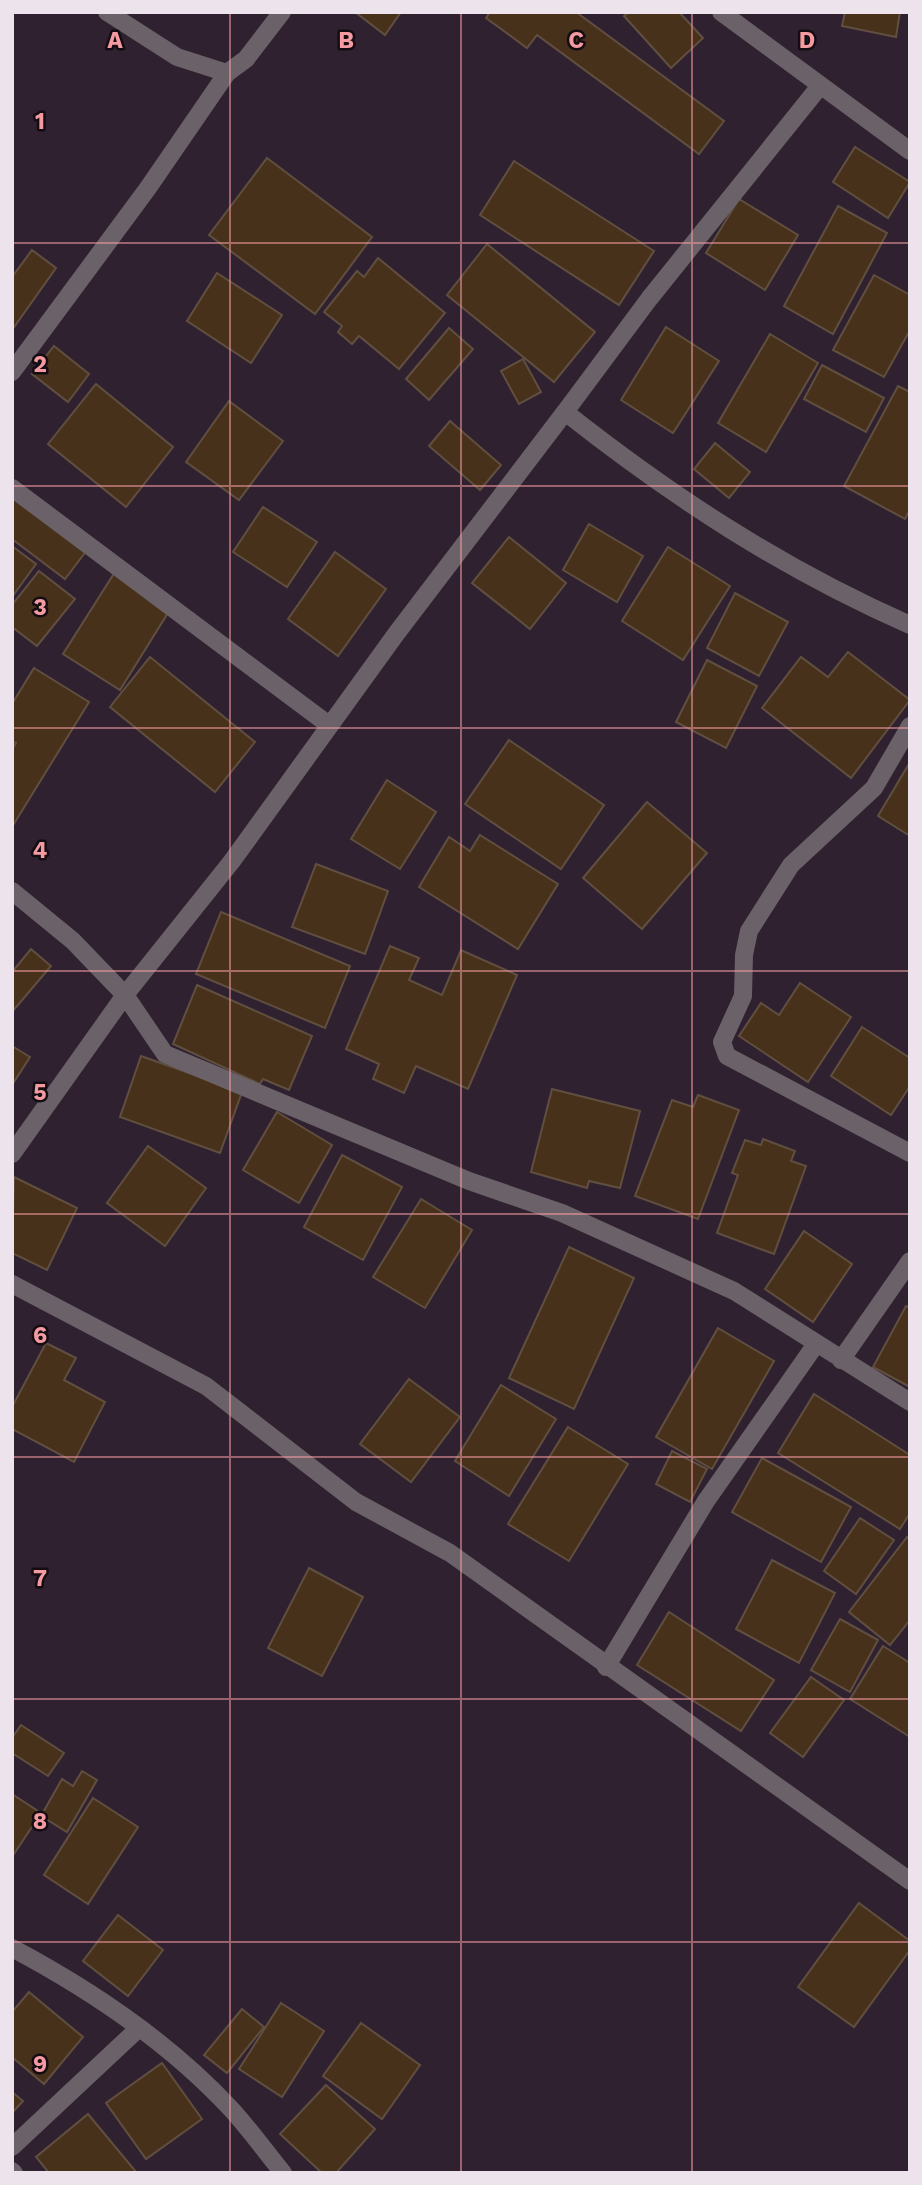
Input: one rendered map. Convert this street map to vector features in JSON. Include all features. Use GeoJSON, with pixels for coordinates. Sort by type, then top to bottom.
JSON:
{"type":"FeatureCollection","features":[{"type":"Feature","properties":{"kind":"street"},"geometry":{"type":"LineString","coordinates":[[107,12],[177,57],[227,73]]}},
{"type":"Feature","properties":{"kind":"street"},"geometry":{"type":"LineString","coordinates":[[12,372],[148,188],[227,73],[246,59],[282,12]]}},
{"type":"Feature","properties":{"kind":"street"},"geometry":{"type":"LineString","coordinates":[[721,12],[910,150]]}},
{"type":"Feature","properties":{"kind":"street"},"geometry":{"type":"LineString","coordinates":[[12,1154],[125,995],[232,861],[329,725],[649,299],[820,86]]}},
{"type":"Feature","properties":{"kind":"street"},"geometry":{"type":"LineString","coordinates":[[565,412],[682,501],[799,570],[910,625]]}},
{"type":"Feature","properties":{"kind":"street"},"geometry":{"type":"LineString","coordinates":[[12,488],[329,725]]}},
{"type":"Feature","properties":{"kind":"street"},"geometry":{"type":"LineString","coordinates":[[910,726],[874,788],[791,865],[749,931],[744,955],[743,996],[722,1042],[727,1056],[910,1153]]}},
{"type":"Feature","properties":{"kind":"street"},"geometry":{"type":"LineString","coordinates":[[12,891],[73,940],[125,995],[164,1054],[469,1181],[562,1213],[734,1291],[910,1402]]}},
{"type":"Feature","properties":{"kind":"street"},"geometry":{"type":"LineString","coordinates":[[841,1360],[910,1261]]}},
{"type":"Feature","properties":{"kind":"street"},"geometry":{"type":"LineString","coordinates":[[12,1284],[206,1385],[356,1503],[450,1553],[606,1667],[910,1881]]}},
{"type":"Feature","properties":{"kind":"street"},"geometry":{"type":"LineString","coordinates":[[606,1667],[706,1501],[816,1344]]}},
{"type":"Feature","properties":{"kind":"street"},"geometry":{"type":"LineString","coordinates":[[12,1948],[77,1983],[178,2058],[233,2110],[283,2173]]}},
{"type":"Feature","properties":{"kind":"street"},"geometry":{"type":"LineString","coordinates":[[12,2147],[138,2029]]}},
{"type":"Feature","properties":{"kind":"building"},"geometry":{"type":"Polygon","coordinates":[[[355,12],[401,12],[385,35],[355,12]]]}},
{"type":"Feature","properties":{"kind":"building"},"geometry":{"type":"Polygon","coordinates":[[[490,12],[576,12],[724,121],[699,154],[537,35],[527,48],[486,18],[490,12]]]}},
{"type":"Feature","properties":{"kind":"building"},"geometry":{"type":"Polygon","coordinates":[[[629,12],[679,12],[703,38],[671,68],[624,16],[629,12]]]}},
{"type":"Feature","properties":{"kind":"building"},"geometry":{"type":"Polygon","coordinates":[[[845,12],[900,12],[896,37],[842,26],[845,12]]]}},
{"type":"Feature","properties":{"kind":"building"},"geometry":{"type":"Polygon","coordinates":[[[855,147],[910,182],[888,218],[833,182],[855,147]]]}},
{"type":"Feature","properties":{"kind":"building"},"geometry":{"type":"Polygon","coordinates":[[[267,158],[372,237],[315,314],[209,235],[267,158]]]}},
{"type":"Feature","properties":{"kind":"building"},"geometry":{"type":"Polygon","coordinates":[[[514,161],[654,251],[619,305],[480,215],[514,161]]]}},
{"type":"Feature","properties":{"kind":"building"},"geometry":{"type":"Polygon","coordinates":[[[739,199],[798,235],[765,290],[706,253],[739,199]]]}},
{"type":"Feature","properties":{"kind":"building"},"geometry":{"type":"Polygon","coordinates":[[[838,206],[887,233],[833,334],[784,306],[838,206]]]}},
{"type":"Feature","properties":{"kind":"building"},"geometry":{"type":"Polygon","coordinates":[[[487,244],[595,332],[554,382],[447,295],[487,244]]]}},
{"type":"Feature","properties":{"kind":"building"},"geometry":{"type":"Polygon","coordinates":[[[32,250],[56,268],[12,330],[12,277],[32,250]]]}},
{"type":"Feature","properties":{"kind":"building"},"geometry":{"type":"Polygon","coordinates":[[[378,258],[445,313],[399,369],[359,336],[352,344],[338,332],[342,326],[324,312],[357,271],[364,277],[378,258]]]}},
{"type":"Feature","properties":{"kind":"building"},"geometry":{"type":"Polygon","coordinates":[[[217,273],[282,315],[251,363],[187,321],[217,273]]]}},
{"type":"Feature","properties":{"kind":"building"},"geometry":{"type":"Polygon","coordinates":[[[874,275],[910,295],[910,330],[884,377],[833,350],[874,275]]]}},
{"type":"Feature","properties":{"kind":"building"},"geometry":{"type":"Polygon","coordinates":[[[666,327],[719,361],[673,433],[621,400],[666,327]]]}},
{"type":"Feature","properties":{"kind":"building"},"geometry":{"type":"Polygon","coordinates":[[[449,328],[473,349],[429,400],[406,379],[449,328]]]}},
{"type":"Feature","properties":{"kind":"building"},"geometry":{"type":"Polygon","coordinates":[[[770,334],[818,363],[766,452],[718,423],[770,334]]]}},
{"type":"Feature","properties":{"kind":"building"},"geometry":{"type":"Polygon","coordinates":[[[54,346],[89,374],[68,402],[32,374],[54,346]]]}},
{"type":"Feature","properties":{"kind":"building"},"geometry":{"type":"Polygon","coordinates":[[[523,359],[541,392],[519,404],[501,371],[523,359]]]}},
{"type":"Feature","properties":{"kind":"building"},"geometry":{"type":"Polygon","coordinates":[[[822,365],[884,398],[866,432],[804,399],[822,365]]]}},
{"type":"Feature","properties":{"kind":"building"},"geometry":{"type":"Polygon","coordinates":[[[96,384],[173,447],[126,507],[48,444],[96,384]]]}},
{"type":"Feature","properties":{"kind":"building"},"geometry":{"type":"Polygon","coordinates":[[[898,386],[910,392],[910,510],[905,519],[844,486],[898,386]]]}},
{"type":"Feature","properties":{"kind":"building"},"geometry":{"type":"Polygon","coordinates":[[[229,401],[283,441],[239,500],[186,462],[229,401]]]}},
{"type":"Feature","properties":{"kind":"building"},"geometry":{"type":"Polygon","coordinates":[[[450,421],[501,465],[480,490],[429,446],[450,421]]]}},
{"type":"Feature","properties":{"kind":"building"},"geometry":{"type":"Polygon","coordinates":[[[715,443],[750,472],[729,498],[694,469],[715,443]]]}},
{"type":"Feature","properties":{"kind":"building"},"geometry":{"type":"Polygon","coordinates":[[[12,493],[87,550],[65,579],[12,539],[12,493]]]}},
{"type":"Feature","properties":{"kind":"building"},"geometry":{"type":"Polygon","coordinates":[[[263,507],[317,542],[287,587],[233,552],[263,507]]]}},
{"type":"Feature","properties":{"kind":"building"},"geometry":{"type":"Polygon","coordinates":[[[589,524],[643,556],[617,602],[563,570],[589,524]]]}},
{"type":"Feature","properties":{"kind":"building"},"geometry":{"type":"Polygon","coordinates":[[[509,537],[566,583],[530,629],[472,583],[509,537]]]}},
{"type":"Feature","properties":{"kind":"building"},"geometry":{"type":"Polygon","coordinates":[[[12,546],[36,564],[12,597],[12,546]]]}},
{"type":"Feature","properties":{"kind":"building"},"geometry":{"type":"Polygon","coordinates":[[[668,547],[730,586],[683,660],[622,621],[668,547]]]}},
{"type":"Feature","properties":{"kind":"building"},"geometry":{"type":"Polygon","coordinates":[[[335,552],[386,589],[338,656],[288,619],[335,552]]]}},
{"type":"Feature","properties":{"kind":"building"},"geometry":{"type":"Polygon","coordinates":[[[39,571],[75,599],[37,646],[12,627],[12,605],[39,571]]]}},
{"type":"Feature","properties":{"kind":"building"},"geometry":{"type":"Polygon","coordinates":[[[115,572],[171,608],[120,690],[63,654],[115,572]]]}},
{"type":"Feature","properties":{"kind":"building"},"geometry":{"type":"Polygon","coordinates":[[[735,593],[788,622],[759,676],[707,648],[735,593]]]}},
{"type":"Feature","properties":{"kind":"building"},"geometry":{"type":"Polygon","coordinates":[[[848,652],[910,700],[851,778],[762,708],[801,657],[828,677],[848,652]]]}},
{"type":"Feature","properties":{"kind":"building"},"geometry":{"type":"Polygon","coordinates":[[[150,657],[255,742],[215,792],[110,707],[150,657]]]}},
{"type":"Feature","properties":{"kind":"building"},"geometry":{"type":"Polygon","coordinates":[[[707,660],[757,686],[726,748],[676,722],[707,660]]]}},
{"type":"Feature","properties":{"kind":"building"},"geometry":{"type":"Polygon","coordinates":[[[34,668],[89,702],[12,827],[12,750],[16,743],[12,741],[12,704],[34,668]]]}},
{"type":"Feature","properties":{"kind":"building"},"geometry":{"type":"Polygon","coordinates":[[[509,740],[604,805],[561,869],[465,804],[509,740]]]}},
{"type":"Feature","properties":{"kind":"building"},"geometry":{"type":"Polygon","coordinates":[[[910,762],[910,836],[878,816],[910,762]]]}},
{"type":"Feature","properties":{"kind":"building"},"geometry":{"type":"Polygon","coordinates":[[[387,780],[436,812],[400,869],[351,839],[387,780]]]}},
{"type":"Feature","properties":{"kind":"building"},"geometry":{"type":"Polygon","coordinates":[[[647,802],[707,853],[642,929],[583,878],[647,802]]]}},
{"type":"Feature","properties":{"kind":"building"},"geometry":{"type":"Polygon","coordinates":[[[480,835],[558,884],[518,949],[419,887],[449,837],[470,851],[480,835]]]}},
{"type":"Feature","properties":{"kind":"building"},"geometry":{"type":"Polygon","coordinates":[[[316,864],[388,891],[365,954],[292,927],[316,864]]]}},
{"type":"Feature","properties":{"kind":"building"},"geometry":{"type":"Polygon","coordinates":[[[221,912],[350,966],[325,1028],[196,974],[221,912]]]}},
{"type":"Feature","properties":{"kind":"building"},"geometry":{"type":"Polygon","coordinates":[[[390,946],[419,958],[409,980],[442,995],[461,950],[517,975],[468,1089],[416,1066],[404,1093],[373,1079],[379,1064],[346,1049],[390,946]]]}},
{"type":"Feature","properties":{"kind":"building"},"geometry":{"type":"Polygon","coordinates":[[[31,949],[51,966],[12,1012],[12,972],[31,949]]]}},
{"type":"Feature","properties":{"kind":"building"},"geometry":{"type":"Polygon","coordinates":[[[800,983],[851,1017],[808,1082],[739,1036],[761,1003],[779,1015],[800,983]]]}},
{"type":"Feature","properties":{"kind":"building"},"geometry":{"type":"Polygon","coordinates":[[[197,985],[312,1036],[289,1090],[263,1079],[260,1084],[173,1044],[197,985]]]}},
{"type":"Feature","properties":{"kind":"building"},"geometry":{"type":"Polygon","coordinates":[[[862,1027],[910,1058],[910,1086],[891,1115],[831,1076],[862,1027]]]}},
{"type":"Feature","properties":{"kind":"building"},"geometry":{"type":"Polygon","coordinates":[[[12,1046],[30,1057],[12,1085],[12,1046]]]}},
{"type":"Feature","properties":{"kind":"building"},"geometry":{"type":"Polygon","coordinates":[[[141,1056],[242,1092],[220,1153],[120,1117],[141,1056]]]}},
{"type":"Feature","properties":{"kind":"building"},"geometry":{"type":"Polygon","coordinates":[[[552,1089],[640,1111],[620,1188],[589,1181],[587,1188],[531,1172],[552,1089]]]}},
{"type":"Feature","properties":{"kind":"building"},"geometry":{"type":"Polygon","coordinates":[[[698,1095],[739,1110],[698,1219],[635,1196],[672,1100],[693,1107],[698,1095]]]}},
{"type":"Feature","properties":{"kind":"building"},"geometry":{"type":"Polygon","coordinates":[[[277,1112],[332,1145],[299,1203],[243,1170],[277,1112]]]}},
{"type":"Feature","properties":{"kind":"building"},"geometry":{"type":"Polygon","coordinates":[[[763,1139],[795,1151],[791,1161],[806,1166],[774,1254],[717,1233],[738,1175],[732,1173],[745,1140],[761,1145],[763,1139]]]}},
{"type":"Feature","properties":{"kind":"building"},"geometry":{"type":"Polygon","coordinates":[[[148,1146],[206,1188],[165,1246],[107,1203],[148,1146]]]}},
{"type":"Feature","properties":{"kind":"building"},"geometry":{"type":"Polygon","coordinates":[[[342,1155],[402,1187],[363,1260],[304,1227],[342,1155]]]}},
{"type":"Feature","properties":{"kind":"building"},"geometry":{"type":"Polygon","coordinates":[[[14,1177],[77,1208],[47,1270],[12,1253],[14,1177]]]}},
{"type":"Feature","properties":{"kind":"building"},"geometry":{"type":"Polygon","coordinates":[[[421,1199],[472,1230],[425,1308],[373,1277],[421,1199]]]}},
{"type":"Feature","properties":{"kind":"building"},"geometry":{"type":"Polygon","coordinates":[[[804,1231],[852,1264],[813,1322],[765,1289],[804,1231]]]}},
{"type":"Feature","properties":{"kind":"building"},"geometry":{"type":"Polygon","coordinates":[[[569,1247],[634,1278],[574,1409],[509,1378],[569,1247]]]}},
{"type":"Feature","properties":{"kind":"building"},"geometry":{"type":"Polygon","coordinates":[[[906,1306],[910,1308],[910,1387],[873,1367],[906,1306]]]}},
{"type":"Feature","properties":{"kind":"building"},"geometry":{"type":"Polygon","coordinates":[[[718,1328],[774,1361],[712,1469],[656,1437],[718,1328]]]}},
{"type":"Feature","properties":{"kind":"building"},"geometry":{"type":"Polygon","coordinates":[[[46,1343],[76,1358],[64,1380],[105,1402],[74,1462],[12,1429],[12,1407],[46,1343]]]}},
{"type":"Feature","properties":{"kind":"building"},"geometry":{"type":"Polygon","coordinates":[[[409,1379],[460,1417],[411,1482],[360,1444],[409,1379]]]}},
{"type":"Feature","properties":{"kind":"building"},"geometry":{"type":"Polygon","coordinates":[[[501,1385],[556,1419],[509,1496],[455,1461],[501,1385]]]}},
{"type":"Feature","properties":{"kind":"building"},"geometry":{"type":"Polygon","coordinates":[[[814,1394],[910,1455],[910,1513],[900,1529],[778,1453],[814,1394]]]}},
{"type":"Feature","properties":{"kind":"building"},"geometry":{"type":"Polygon","coordinates":[[[568,1427],[628,1464],[569,1561],[508,1524],[568,1427]]]}},
{"type":"Feature","properties":{"kind":"building"},"geometry":{"type":"Polygon","coordinates":[[[672,1451],[707,1469],[690,1502],[656,1484],[672,1451]]]}},
{"type":"Feature","properties":{"kind":"building"},"geometry":{"type":"Polygon","coordinates":[[[762,1458],[851,1507],[821,1562],[732,1512],[762,1458]]]}},
{"type":"Feature","properties":{"kind":"building"},"geometry":{"type":"Polygon","coordinates":[[[860,1518],[894,1540],[856,1594],[824,1571],[860,1518]]]}},
{"type":"Feature","properties":{"kind":"building"},"geometry":{"type":"Polygon","coordinates":[[[907,1537],[910,1540],[910,1620],[890,1645],[849,1612],[907,1537]]]}},
{"type":"Feature","properties":{"kind":"building"},"geometry":{"type":"Polygon","coordinates":[[[772,1560],[835,1593],[799,1663],[736,1629],[772,1560]]]}},
{"type":"Feature","properties":{"kind":"building"},"geometry":{"type":"Polygon","coordinates":[[[309,1568],[363,1597],[322,1676],[268,1648],[309,1568]]]}},
{"type":"Feature","properties":{"kind":"building"},"geometry":{"type":"Polygon","coordinates":[[[669,1612],[774,1680],[741,1731],[637,1665],[669,1612]]]}},
{"type":"Feature","properties":{"kind":"building"},"geometry":{"type":"Polygon","coordinates":[[[840,1619],[878,1640],[850,1692],[811,1670],[840,1619]]]}},
{"type":"Feature","properties":{"kind":"building"},"geometry":{"type":"Polygon","coordinates":[[[883,1646],[910,1663],[910,1737],[850,1699],[883,1646]]]}},
{"type":"Feature","properties":{"kind":"building"},"geometry":{"type":"Polygon","coordinates":[[[811,1677],[844,1700],[803,1757],[770,1733],[811,1677]]]}},
{"type":"Feature","properties":{"kind":"building"},"geometry":{"type":"Polygon","coordinates":[[[21,1725],[64,1753],[48,1776],[12,1753],[12,1738],[21,1725]]]}},
{"type":"Feature","properties":{"kind":"building"},"geometry":{"type":"Polygon","coordinates":[[[82,1771],[97,1780],[67,1832],[41,1816],[62,1779],[73,1786],[82,1771]]]}},
{"type":"Feature","properties":{"kind":"building"},"geometry":{"type":"Polygon","coordinates":[[[12,1794],[41,1813],[12,1857],[12,1794]]]}},
{"type":"Feature","properties":{"kind":"building"},"geometry":{"type":"Polygon","coordinates":[[[93,1798],[138,1827],[88,1904],[44,1875],[93,1798]]]}},
{"type":"Feature","properties":{"kind":"building"},"geometry":{"type":"Polygon","coordinates":[[[859,1903],[910,1941],[910,1950],[854,2027],[798,1987],[859,1903]]]}},
{"type":"Feature","properties":{"kind":"building"},"geometry":{"type":"Polygon","coordinates":[[[118,1915],[163,1950],[128,1996],[83,1961],[118,1915]]]}},
{"type":"Feature","properties":{"kind":"building"},"geometry":{"type":"Polygon","coordinates":[[[29,1992],[83,2037],[44,2084],[12,2057],[12,2012],[29,1992]]]}},
{"type":"Feature","properties":{"kind":"building"},"geometry":{"type":"Polygon","coordinates":[[[281,2003],[324,2031],[282,2097],[239,2069],[281,2003]]]}},
{"type":"Feature","properties":{"kind":"building"},"geometry":{"type":"Polygon","coordinates":[[[242,2009],[264,2027],[227,2073],[204,2055],[242,2009]]]}},
{"type":"Feature","properties":{"kind":"building"},"geometry":{"type":"Polygon","coordinates":[[[361,2023],[420,2065],[382,2119],[323,2076],[361,2023]]]}},
{"type":"Feature","properties":{"kind":"building"},"geometry":{"type":"Polygon","coordinates":[[[162,2063],[202,2119],[146,2159],[106,2103],[162,2063]]]}},
{"type":"Feature","properties":{"kind":"building"},"geometry":{"type":"Polygon","coordinates":[[[326,2085],[375,2129],[336,2173],[322,2173],[280,2134],[326,2085]]]}},
{"type":"Feature","properties":{"kind":"building"},"geometry":{"type":"Polygon","coordinates":[[[12,2092],[23,2101],[12,2113],[12,2092]]]}},
{"type":"Feature","properties":{"kind":"building"},"geometry":{"type":"Polygon","coordinates":[[[88,2114],[137,2173],[49,2173],[36,2157],[88,2114]]]}}]}
